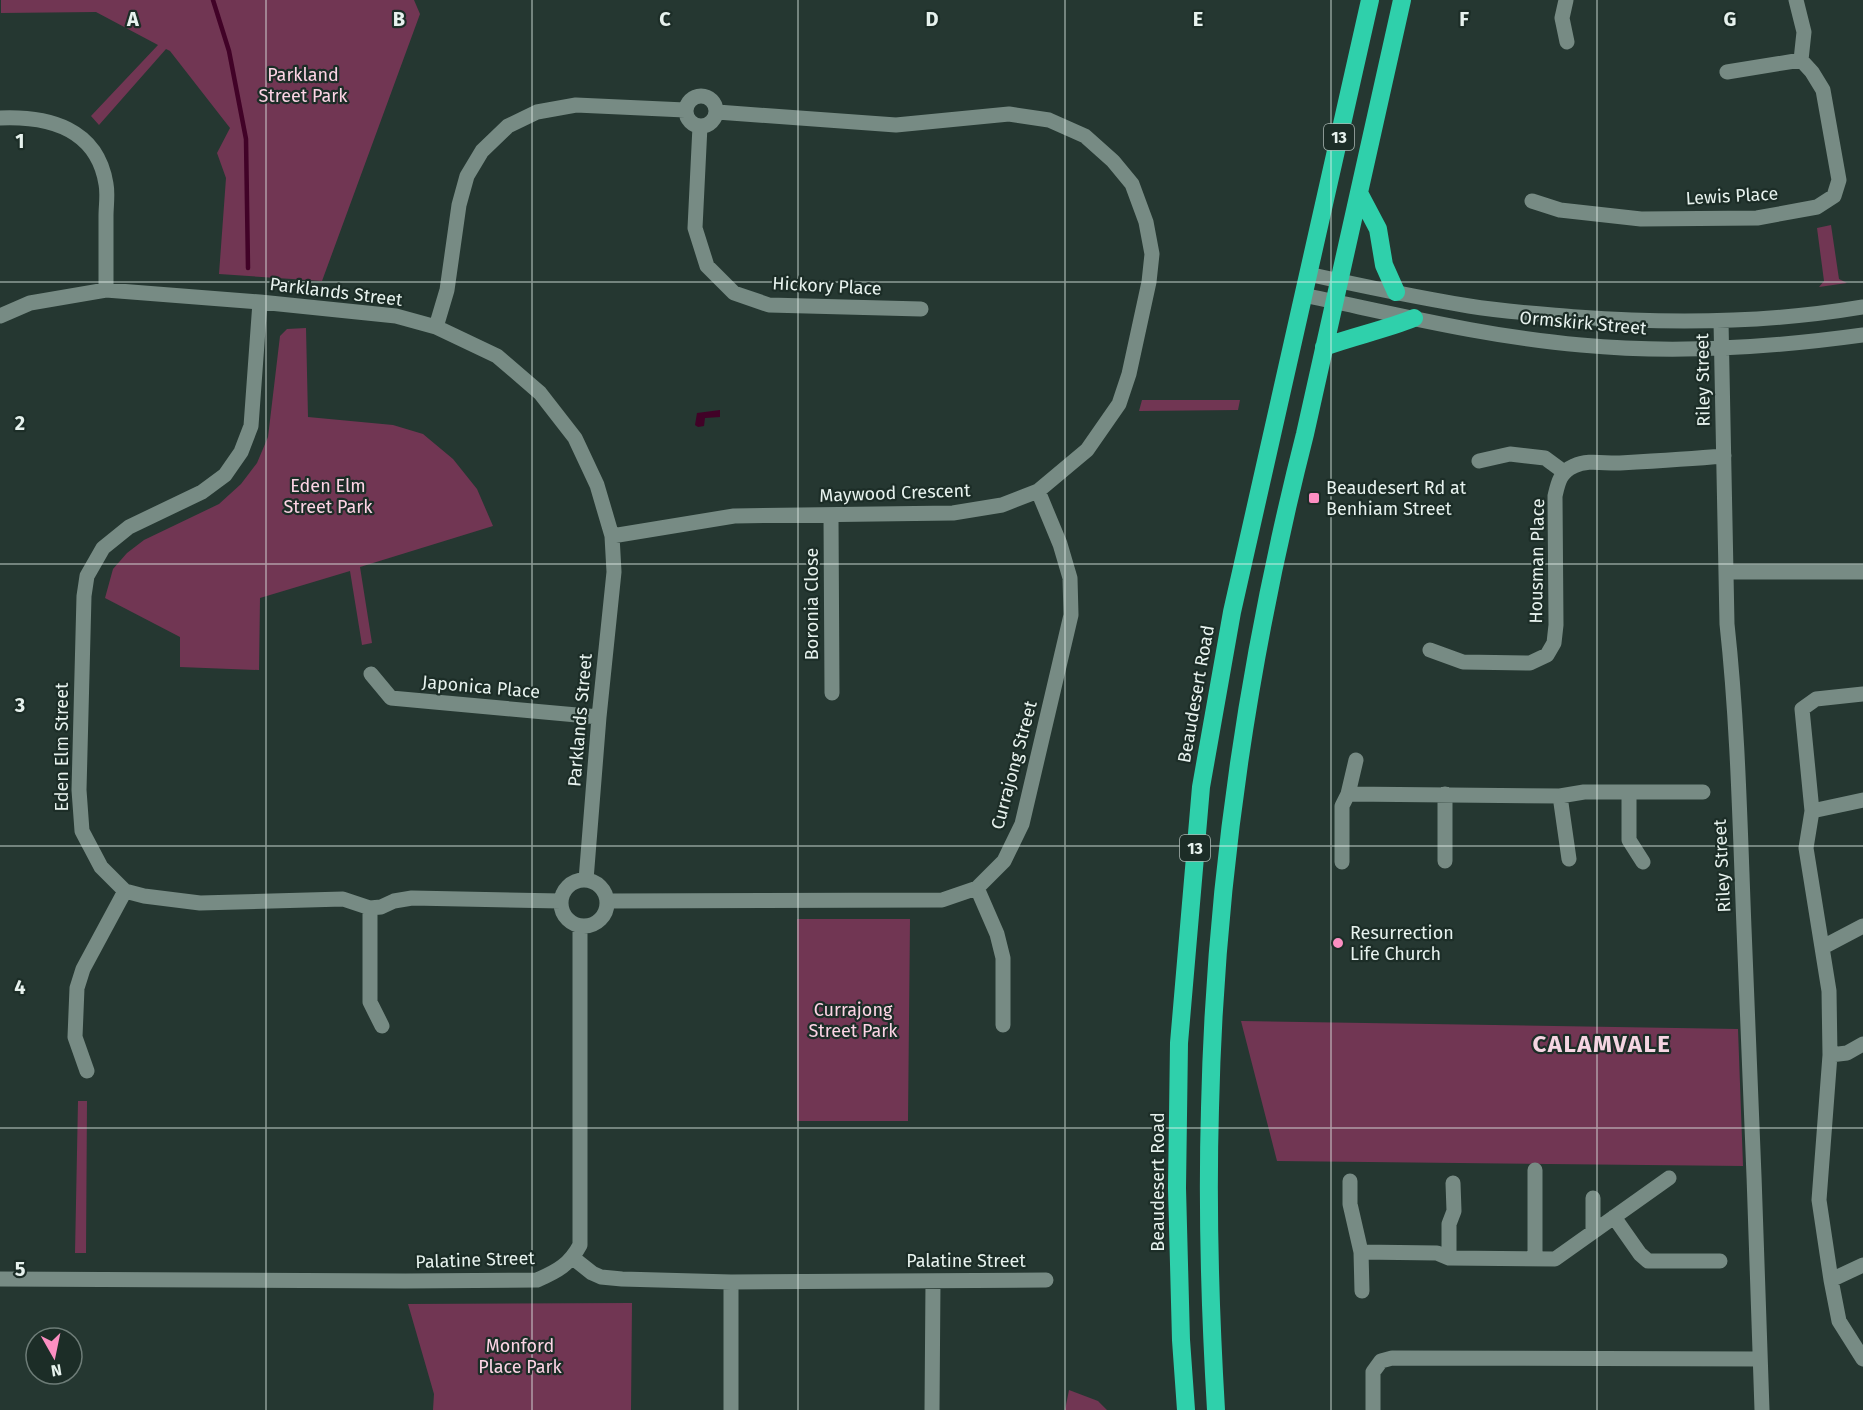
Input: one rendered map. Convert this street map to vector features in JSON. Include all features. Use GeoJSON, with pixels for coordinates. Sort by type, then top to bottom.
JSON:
{"type":"FeatureCollection","features":[{"type":"Feature","properties":{"kind":"highway","name":"Beaudesert Road"},"geometry":{"type":"LineString","coordinates":[[1186,1410],[1177,1188],[1179,1043],[1201,787],[1232,612],[1370,0]]}},
{"type":"Feature","properties":{"kind":"highway","name":"13"},"geometry":{"type":"LineString","coordinates":[[1216,1410],[1209,1292],[1210,1108],[1214,1016],[1227,864],[1248,700],[1289,496],[1402,0]]}},
{"type":"Feature","properties":{"kind":"highway"},"geometry":{"type":"LineString","coordinates":[[1359,193],[1378,230],[1384,265],[1396,292]]}},
{"type":"Feature","properties":{"kind":"highway"},"geometry":{"type":"LineString","coordinates":[[1324,347],[1359,335],[1385,330],[1414,318]]}},
{"type":"Feature","properties":{"kind":"street"},"geometry":{"type":"LineString","coordinates":[[1566,0],[1562,18],[1567,42]]}},
{"type":"Feature","properties":{"kind":"street"},"geometry":{"type":"LineString","coordinates":[[1727,72],[1801,60],[1804,32],[1796,0]]}},
{"type":"Feature","properties":{"kind":"street","name":"Lewis Place"},"geometry":{"type":"LineString","coordinates":[[1532,201],[1560,210],[1641,219],[1757,218],[1817,207],[1834,196],[1839,180],[1823,90],[1801,60]]}},
{"type":"Feature","properties":{"kind":"street"},"geometry":{"type":"LineString","coordinates":[[702,95],[711,99],[717,112],[710,124],[700,126],[691,123],[685,110],[692,98],[702,95]]}},
{"type":"Feature","properties":{"kind":"street"},"geometry":{"type":"LineString","coordinates":[[436,327],[447,290],[459,205],[467,176],[482,151],[508,126],[537,112],[576,105],[685,110]]}},
{"type":"Feature","properties":{"kind":"street","name":"Maywood Crescent"},"geometry":{"type":"LineString","coordinates":[[612,536],[734,516],[953,513],[1002,505],[1038,491],[1087,450],[1119,404],[1129,374],[1149,282],[1152,254],[1146,222],[1132,184],[1113,161],[1085,136],[1049,120],[1009,114],[896,125],[717,112]]}},
{"type":"Feature","properties":{"kind":"street"},"geometry":{"type":"LineString","coordinates":[[0,118],[23,117],[58,123],[80,136],[97,157],[106,184],[106,290]]}},
{"type":"Feature","properties":{"kind":"street","name":"Hickory Place"},"geometry":{"type":"LineString","coordinates":[[700,126],[694,228],[707,266],[734,293],[770,304],[921,309]]}},
{"type":"Feature","properties":{"kind":"street","name":"Ormskirk Street"},"geometry":{"type":"LineString","coordinates":[[1308,274],[1471,306],[1548,315],[1673,322],[1721,321],[1798,316],[1863,307]]}},
{"type":"Feature","properties":{"kind":"street","name":"Parklands Street"},"geometry":{"type":"LineString","coordinates":[[0,316],[30,303],[106,290],[396,316],[436,327],[497,356],[540,393],[575,438],[597,485],[612,536],[614,572],[599,717],[586,880]]}},
{"type":"Feature","properties":{"kind":"street","name":"Ormskirk Street"},"geometry":{"type":"LineString","coordinates":[[1303,295],[1527,339],[1581,345],[1681,350],[1799,344],[1863,335]]}},
{"type":"Feature","properties":{"kind":"street","name":"Eden Elm Street"},"geometry":{"type":"LineString","coordinates":[[125,891],[101,867],[82,831],[79,790],[84,596],[87,576],[103,548],[129,527],[202,492],[225,475],[241,452],[251,426],[260,302]]}},
{"type":"Feature","properties":{"kind":"street","name":"Riley Street"},"geometry":{"type":"LineString","coordinates":[[1721,321],[1727,624],[1741,850],[1755,1175],[1762,1410]]}},
{"type":"Feature","properties":{"kind":"street"},"geometry":{"type":"LineString","coordinates":[[1479,461],[1510,454],[1545,458],[1564,472],[1575,465],[1589,462],[1617,463],[1724,456]]}},
{"type":"Feature","properties":{"kind":"street","name":"Housman Place"},"geometry":{"type":"LineString","coordinates":[[1430,650],[1463,662],[1530,663],[1547,655],[1554,643],[1556,625],[1556,496],[1559,480],[1564,472]]}},
{"type":"Feature","properties":{"kind":"street","name":"Currajong Street"},"geometry":{"type":"LineString","coordinates":[[608,902],[942,900],[977,888],[1004,861],[1022,824],[1071,615],[1070,578],[1060,544],[1038,491]]}},
{"type":"Feature","properties":{"kind":"street","name":"Boronia Close"},"geometry":{"type":"LineString","coordinates":[[831,516],[832,693]]}},
{"type":"Feature","properties":{"kind":"street"},"geometry":{"type":"LineString","coordinates":[[1726,572],[1863,572]]}},
{"type":"Feature","properties":{"kind":"street","name":"Japonica Place"},"geometry":{"type":"LineString","coordinates":[[371,674],[391,698],[599,717]]}},
{"type":"Feature","properties":{"kind":"street"},"geometry":{"type":"LineString","coordinates":[[1863,694],[1816,699],[1802,709],[1812,811],[1806,848],[1829,991],[1830,1055],[1819,1200],[1839,1321],[1863,1359]]}},
{"type":"Feature","properties":{"kind":"street"},"geometry":{"type":"LineString","coordinates":[[1342,862],[1342,806],[1348,794],[1356,760]]}},
{"type":"Feature","properties":{"kind":"street"},"geometry":{"type":"LineString","coordinates":[[1348,794],[1560,796],[1584,792],[1703,792]]}},
{"type":"Feature","properties":{"kind":"street"},"geometry":{"type":"LineString","coordinates":[[1629,792],[1629,840],[1643,862]]}},
{"type":"Feature","properties":{"kind":"street"},"geometry":{"type":"LineString","coordinates":[[1445,794],[1445,861]]}},
{"type":"Feature","properties":{"kind":"street"},"geometry":{"type":"LineString","coordinates":[[1560,796],[1569,859]]}},
{"type":"Feature","properties":{"kind":"street"},"geometry":{"type":"LineString","coordinates":[[1812,811],[1863,800]]}},
{"type":"Feature","properties":{"kind":"street"},"geometry":{"type":"LineString","coordinates":[[586,880],[597,884],[604,890],[608,902],[602,919],[592,926],[580,927],[570,923],[564,916],[561,901],[564,892],[572,884],[586,880]]}},
{"type":"Feature","properties":{"kind":"street"},"geometry":{"type":"LineString","coordinates":[[977,888],[997,934],[1003,958],[1003,1025]]}},
{"type":"Feature","properties":{"kind":"street"},"geometry":{"type":"LineString","coordinates":[[87,1071],[75,1037],[77,988],[83,969],[125,891],[144,896],[200,903],[343,899],[370,908],[412,898],[561,901]]}},
{"type":"Feature","properties":{"kind":"street"},"geometry":{"type":"LineString","coordinates":[[370,908],[370,1002],[382,1026]]}},
{"type":"Feature","properties":{"kind":"street"},"geometry":{"type":"LineString","coordinates":[[1823,947],[1863,926]]}},
{"type":"Feature","properties":{"kind":"street"},"geometry":{"type":"LineString","coordinates":[[573,1258],[580,1245],[581,1230],[580,927]]}},
{"type":"Feature","properties":{"kind":"street"},"geometry":{"type":"LineString","coordinates":[[1830,1055],[1847,1053],[1863,1044]]}},
{"type":"Feature","properties":{"kind":"street"},"geometry":{"type":"LineString","coordinates":[[1535,1170],[1535,1258]]}},
{"type":"Feature","properties":{"kind":"street"},"geometry":{"type":"LineString","coordinates":[[1361,1252],[1437,1253],[1449,1257],[1555,1259],[1669,1178]]}},
{"type":"Feature","properties":{"kind":"street"},"geometry":{"type":"LineString","coordinates":[[1350,1181],[1350,1204],[1361,1252],[1362,1291]]}},
{"type":"Feature","properties":{"kind":"street"},"geometry":{"type":"LineString","coordinates":[[1449,1257],[1449,1224],[1454,1210],[1453,1183]]}},
{"type":"Feature","properties":{"kind":"street"},"geometry":{"type":"LineString","coordinates":[[1593,1198],[1593,1232]]}},
{"type":"Feature","properties":{"kind":"street"},"geometry":{"type":"LineString","coordinates":[[1614,1217],[1640,1254],[1648,1261],[1720,1261]]}},
{"type":"Feature","properties":{"kind":"street","name":"Palatine Street"},"geometry":{"type":"LineString","coordinates":[[0,1279],[537,1280],[555,1273],[573,1258],[592,1273],[601,1277],[622,1280],[730,1282],[1046,1280]]}},
{"type":"Feature","properties":{"kind":"street"},"geometry":{"type":"LineString","coordinates":[[1831,1280],[1863,1265]]}},
{"type":"Feature","properties":{"kind":"street"},"geometry":{"type":"LineString","coordinates":[[932,1410],[933,1281]]}},
{"type":"Feature","properties":{"kind":"street"},"geometry":{"type":"LineString","coordinates":[[730,1282],[731,1410]]}},
{"type":"Feature","properties":{"kind":"street"},"geometry":{"type":"LineString","coordinates":[[1373,1410],[1373,1372],[1381,1361],[1392,1358],[1760,1359]]}},
{"type":"Feature","properties":{"kind":"green space","name":"Parkland Street Park"},"geometry":{"type":"Polygon","coordinates":[[[1,0],[414,0],[420,14],[322,281],[219,274],[226,178],[217,153],[230,128],[170,51],[166,49],[99,125],[91,116],[158,45],[96,12],[1,13],[1,0]]]}},
{"type":"Feature","properties":{"kind":"green space"},"geometry":{"type":"Polygon","coordinates":[[[1831,225],[1839,279],[1847,283],[1819,287],[1824,281],[1817,228],[1831,225]]]}},
{"type":"Feature","properties":{"kind":"green space","name":"Eden Elm Street Park"},"geometry":{"type":"Polygon","coordinates":[[[306,328],[308,417],[393,425],[423,434],[453,459],[477,489],[493,526],[360,567],[372,643],[362,645],[350,571],[260,598],[259,670],[180,667],[180,637],[105,598],[113,569],[127,553],[144,540],[219,504],[241,484],[257,463],[268,437],[280,336],[287,329],[306,328]]]}},
{"type":"Feature","properties":{"kind":"green space"},"geometry":{"type":"Polygon","coordinates":[[[1142,400],[1240,400],[1238,410],[1139,411],[1142,400]]]}},
{"type":"Feature","properties":{"kind":"green space","name":"Currajong Street Park"},"geometry":{"type":"Polygon","coordinates":[[[797,919],[910,919],[908,1121],[797,1121],[797,919]]]}},
{"type":"Feature","properties":{"kind":"green space"},"geometry":{"type":"Polygon","coordinates":[[[1241,1021],[1738,1029],[1743,1166],[1277,1161],[1241,1021]]]}},
{"type":"Feature","properties":{"kind":"green space"},"geometry":{"type":"Polygon","coordinates":[[[78,1101],[87,1101],[86,1253],[75,1253],[78,1101]]]}},
{"type":"Feature","properties":{"kind":"green space","name":"Monford Place Park"},"geometry":{"type":"Polygon","coordinates":[[[632,1303],[631,1410],[433,1410],[434,1394],[408,1304],[632,1303]]]}},
{"type":"Feature","properties":{"kind":"green space"},"geometry":{"type":"Polygon","coordinates":[[[1069,1390],[1098,1401],[1107,1410],[1065,1410],[1069,1390]]]}},
{"type":"Feature","properties":{"kind":"shaded area"},"geometry":{"type":"Polygon","coordinates":[[[720,410],[720,417],[705,418],[704,426],[695,425],[697,413],[720,410]]]}},
{"type":"Feature","properties":{"kind":"waterway"},"geometry":{"type":"LineString","coordinates":[[213,0],[229,51],[246,139],[248,268]]}},
{"type":"Feature","properties":{"kind":"place","name":"Beaudesert Rd at Benhiam Street"},"geometry":{"type":"Point","coordinates":[1314,498]}},
{"type":"Feature","properties":{"kind":"place","name":"Resurrection Life Church"},"geometry":{"type":"Point","coordinates":[1338,943]}},
{"type":"Feature","properties":{"kind":"district","name":"CALAMVALE"},"geometry":{"type":"Point","coordinates":[1602,1044]}}]}
